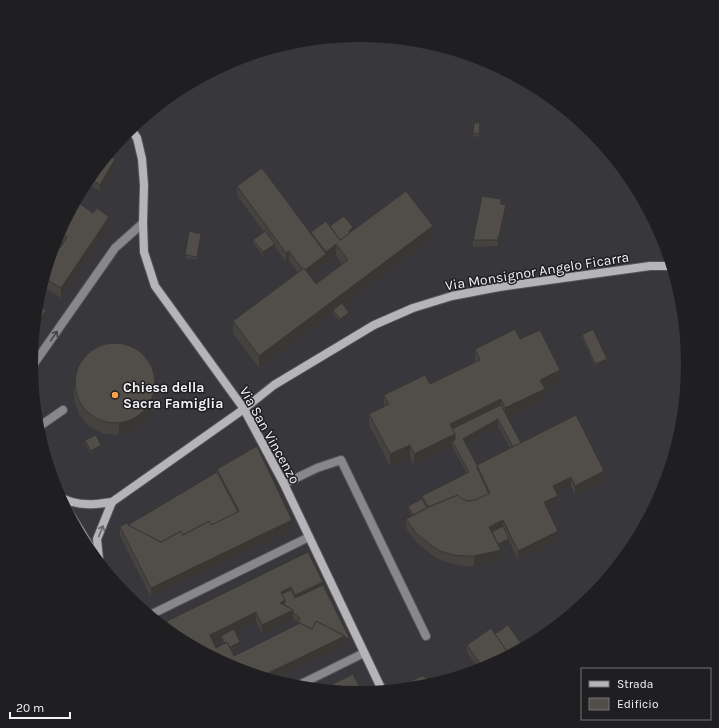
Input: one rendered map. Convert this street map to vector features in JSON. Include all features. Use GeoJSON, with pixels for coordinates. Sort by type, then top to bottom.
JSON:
{"type":"FeatureCollection","features":[{"type":"Feature","properties":{"kind":"main road","name":"Via San Vincenzo"},"geometry":{"type":"LineString","coordinates":[[135,134],[137,138],[142,159],[144,185],[144,252],[155,286],[244,409],[284,484],[380,685]]}},
{"type":"Feature","properties":{"kind":"main road","name":"Via Monsignor Angelo Ficarra"},"geometry":{"type":"LineString","coordinates":[[112,502],[244,409],[274,385],[374,325],[412,308],[452,296],[499,287],[650,266],[666,266]]}},
{"type":"Feature","properties":{"kind":"main road"},"geometry":{"type":"LineString","coordinates":[[69,501],[83,504],[112,502],[97,539],[99,554]]}},
{"type":"Feature","properties":{"kind":"street"},"geometry":{"type":"LineString","coordinates":[[38,358],[115,248],[143,223]]}},
{"type":"Feature","properties":{"kind":"street"},"geometry":{"type":"LineString","coordinates":[[44,424],[63,410]]}},
{"type":"Feature","properties":{"kind":"street"},"geometry":{"type":"LineString","coordinates":[[284,484],[316,468],[341,460],[426,636]]}},
{"type":"Feature","properties":{"kind":"street"},"geometry":{"type":"LineString","coordinates":[[156,612],[309,537]]}},
{"type":"Feature","properties":{"kind":"street"},"geometry":{"type":"LineString","coordinates":[[307,681],[364,653]]}},
{"type":"Feature","properties":{"kind":"building"},"geometry":{"type":"Polygon","coordinates":[[[474,123],[480,123],[479,134],[473,133],[474,123]]]}},
{"type":"Feature","properties":{"kind":"building"},"geometry":{"type":"Polygon","coordinates":[[[113,158],[115,159],[100,185],[94,181],[113,158]]]}},
{"type":"Feature","properties":{"kind":"building"},"geometry":{"type":"Polygon","coordinates":[[[262,168],[326,254],[305,270],[304,268],[302,269],[289,251],[286,253],[237,186],[262,168]]]}},
{"type":"Feature","properties":{"kind":"building"},"geometry":{"type":"Polygon","coordinates":[[[406,191],[433,226],[259,356],[233,321],[304,268],[316,284],[348,260],[336,244],[326,252],[311,232],[326,221],[340,240],[406,191]]]}},
{"type":"Feature","properties":{"kind":"building"},"geometry":{"type":"Polygon","coordinates":[[[482,196],[501,199],[501,204],[506,205],[498,240],[473,240],[482,196]]]}},
{"type":"Feature","properties":{"kind":"building"},"geometry":{"type":"Polygon","coordinates":[[[80,204],[93,213],[97,208],[109,217],[61,288],[49,281],[60,248],[67,237],[65,235],[80,204]]]}},
{"type":"Feature","properties":{"kind":"building"},"geometry":{"type":"Polygon","coordinates":[[[344,216],[353,227],[349,231],[350,233],[340,240],[330,226],[344,216]]]}},
{"type":"Feature","properties":{"kind":"building"},"geometry":{"type":"Polygon","coordinates":[[[189,231],[201,234],[197,257],[185,255],[189,231]]]}},
{"type":"Feature","properties":{"kind":"building"},"geometry":{"type":"Polygon","coordinates":[[[265,231],[275,244],[263,252],[253,240],[265,231]]]}},
{"type":"Feature","properties":{"kind":"building"},"geometry":{"type":"Polygon","coordinates":[[[342,303],[349,313],[340,319],[333,310],[342,303]]]}},
{"type":"Feature","properties":{"kind":"building"},"geometry":{"type":"Polygon","coordinates":[[[43,308],[46,310],[42,317],[43,308]]]}},
{"type":"Feature","properties":{"kind":"building"},"geometry":{"type":"Polygon","coordinates":[[[515,329],[520,339],[540,330],[560,370],[540,380],[545,389],[505,408],[501,399],[450,424],[455,434],[414,454],[410,445],[390,454],[369,414],[389,404],[384,395],[425,375],[430,384],[480,360],[475,349],[515,329]]]}},
{"type":"Feature","properties":{"kind":"building"},"geometry":{"type":"Polygon","coordinates":[[[593,329],[607,359],[595,364],[582,335],[593,329]]]}},
{"type":"Feature","properties":{"kind":"building","name":"Chiesa della Sacra Famiglia"},"geometry":{"type":"Polygon","coordinates":[[[107,343],[123,343],[144,354],[155,375],[155,391],[144,412],[123,423],[107,423],[93,417],[86,412],[81,405],[75,391],[75,375],[81,361],[86,354],[93,349],[107,343]]]}},
{"type":"Feature","properties":{"kind":"building"},"geometry":{"type":"Polygon","coordinates":[[[501,405],[521,443],[513,447],[498,419],[463,439],[477,465],[489,494],[475,500],[468,501],[462,499],[458,495],[428,507],[422,496],[469,472],[452,441],[455,440],[455,434],[452,429],[501,405]]]}},
{"type":"Feature","properties":{"kind":"building"},"geometry":{"type":"Polygon","coordinates":[[[576,415],[604,471],[575,486],[571,477],[553,486],[558,496],[544,502],[558,531],[518,551],[503,520],[489,527],[501,550],[474,556],[463,556],[440,551],[432,546],[416,533],[406,519],[429,507],[458,495],[462,499],[468,501],[475,500],[490,493],[477,465],[576,415]]]}},
{"type":"Feature","properties":{"kind":"building"},"geometry":{"type":"Polygon","coordinates":[[[96,435],[101,445],[91,451],[85,440],[96,435]]]}},
{"type":"Feature","properties":{"kind":"building"},"geometry":{"type":"Polygon","coordinates":[[[257,446],[292,520],[151,588],[120,527],[126,523],[161,542],[181,531],[183,535],[209,521],[211,525],[239,511],[217,469],[257,446]]]}},
{"type":"Feature","properties":{"kind":"building"},"geometry":{"type":"Polygon","coordinates":[[[217,472],[238,512],[211,525],[209,521],[183,535],[181,531],[161,542],[128,525],[217,472]]]}},
{"type":"Feature","properties":{"kind":"building"},"geometry":{"type":"Polygon","coordinates":[[[422,499],[427,508],[413,515],[408,506],[422,499]]]}},
{"type":"Feature","properties":{"kind":"building"},"geometry":{"type":"Polygon","coordinates":[[[503,526],[509,539],[498,544],[492,532],[503,526]]]}},
{"type":"Feature","properties":{"kind":"building"},"geometry":{"type":"Polygon","coordinates":[[[308,552],[323,582],[295,595],[291,587],[281,592],[285,600],[280,603],[293,610],[262,625],[256,612],[210,635],[216,648],[227,642],[234,656],[300,623],[312,629],[316,621],[345,636],[269,673],[236,661],[217,652],[167,621],[308,552]]]}},
{"type":"Feature","properties":{"kind":"building"},"geometry":{"type":"Polygon","coordinates":[[[323,585],[349,637],[345,639],[345,636],[316,621],[312,629],[300,623],[298,624],[300,618],[293,613],[293,610],[283,604],[285,603],[285,600],[282,594],[291,590],[295,598],[323,585]]]}},
{"type":"Feature","properties":{"kind":"building"},"geometry":{"type":"Polygon","coordinates":[[[508,625],[520,642],[506,650],[495,634],[508,625]]]}},
{"type":"Feature","properties":{"kind":"building"},"geometry":{"type":"Polygon","coordinates":[[[491,628],[506,650],[479,662],[467,645],[491,628]]]}},
{"type":"Feature","properties":{"kind":"building"},"geometry":{"type":"Polygon","coordinates":[[[234,629],[240,642],[230,647],[227,642],[225,643],[221,636],[234,629]]]}},
{"type":"Feature","properties":{"kind":"building"},"geometry":{"type":"Polygon","coordinates":[[[353,674],[359,686],[338,685],[332,684],[353,674]]]}},
{"type":"Feature","properties":{"kind":"building"},"geometry":{"type":"Polygon","coordinates":[[[422,676],[426,678],[422,679],[412,681],[422,676]]]}},
{"type":"Feature","properties":{"kind":"place","name":"Chiesa della Sacra Famiglia"},"geometry":{"type":"Point","coordinates":[115,395]}}]}
